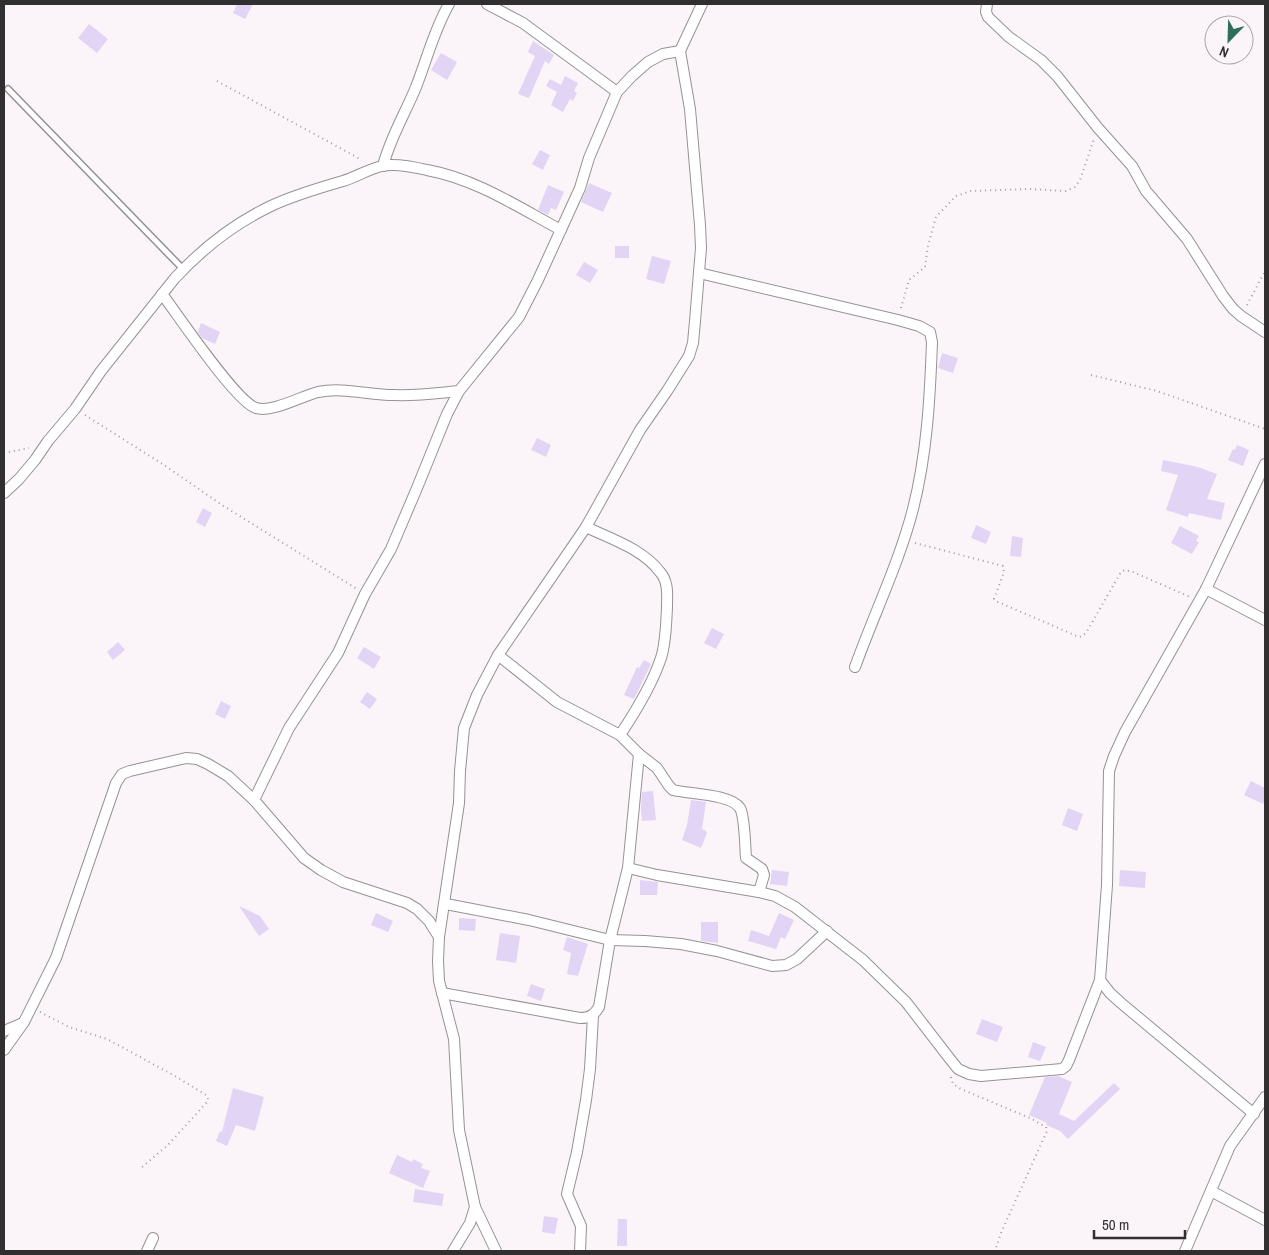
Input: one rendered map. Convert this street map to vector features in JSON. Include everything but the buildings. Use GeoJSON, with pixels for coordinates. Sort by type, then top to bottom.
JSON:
{"type":"FeatureCollection","features":[{"type":"Feature","properties":{"kind":"street"},"geometry":{"type":"LineString","coordinates":[[380,167],[415,89],[434,36],[449,4]]}},
{"type":"Feature","properties":{"kind":"street"},"geometry":{"type":"LineString","coordinates":[[487,4],[523,23],[616,92]]}},
{"type":"Feature","properties":{"kind":"street"},"geometry":{"type":"LineString","coordinates":[[496,1251],[475,1207],[459,1130],[454,1039],[442,992],[438,960],[439,937],[446,904],[459,803],[464,728],[477,695],[498,655],[586,527],[640,430],[668,391],[689,356],[699,272],[700,225],[690,109],[680,51],[702,4]]}},
{"type":"Feature","properties":{"kind":"street"},"geometry":{"type":"LineString","coordinates":[[987,4],[986,12],[988,17],[1009,37],[1042,60],[1132,166],[1146,191],[1187,239],[1223,296],[1240,316],[1265,332]]}},
{"type":"Feature","properties":{"kind":"street"},"geometry":{"type":"LineString","coordinates":[[254,800],[289,728],[338,653],[365,594],[401,527],[446,414],[459,391],[518,317],[538,280],[580,188],[589,158],[616,92],[648,62],[664,54],[680,51]]}},
{"type":"Feature","properties":{"kind":"street"},"geometry":{"type":"LineString","coordinates":[[4,493],[19,479],[75,409],[102,371],[183,269],[222,236],[272,206],[380,167],[427,170],[466,180],[562,230]]}},
{"type":"Feature","properties":{"kind":"street"},"geometry":{"type":"LineString","coordinates":[[699,272],[898,320],[919,326],[930,332],[932,342],[930,401],[920,476],[903,540],[855,667]]}},
{"type":"Feature","properties":{"kind":"street"},"geometry":{"type":"LineString","coordinates":[[162,294],[224,377],[248,404],[255,408],[264,410],[319,392],[341,390],[395,395],[459,391]]}},
{"type":"Feature","properties":{"kind":"street"},"geometry":{"type":"LineString","coordinates":[[628,868],[657,876],[759,892],[784,900],[863,960],[906,1002],[958,1069],[968,1074],[981,1076],[1062,1069],[1069,1060],[1100,980],[1107,885],[1110,771],[1114,756],[1125,732],[1206,589],[1265,464]]}},
{"type":"Feature","properties":{"kind":"street"},"geometry":{"type":"LineString","coordinates":[[586,527],[631,549],[648,560],[664,577],[666,584],[666,621],[661,658],[639,706],[620,735]]}},
{"type":"Feature","properties":{"kind":"street"},"geometry":{"type":"LineString","coordinates":[[1206,589],[1265,620]]}},
{"type":"Feature","properties":{"kind":"street"},"geometry":{"type":"LineString","coordinates":[[498,655],[557,702],[620,735],[639,754],[657,768],[668,786],[673,790],[726,798],[739,806],[746,858],[762,869],[764,875],[759,892]]}},
{"type":"Feature","properties":{"kind":"street"},"geometry":{"type":"LineString","coordinates":[[580,1251],[581,1226],[567,1194],[586,1100],[593,1016],[599,1007],[610,940],[628,868],[639,754]]}},
{"type":"Feature","properties":{"kind":"street"},"geometry":{"type":"LineString","coordinates":[[4,1050],[24,1022],[56,958],[116,783],[122,774],[186,758],[197,759],[228,776],[254,800],[304,858],[343,882],[407,903],[417,909],[429,921],[439,937]]}},
{"type":"Feature","properties":{"kind":"street"},"geometry":{"type":"LineString","coordinates":[[446,904],[529,920],[610,940],[681,944],[717,951],[772,966],[786,965],[796,959],[827,931]]}},
{"type":"Feature","properties":{"kind":"street"},"geometry":{"type":"LineString","coordinates":[[1100,980],[1121,1003],[1254,1114]]}},
{"type":"Feature","properties":{"kind":"street"},"geometry":{"type":"LineString","coordinates":[[442,992],[580,1018],[593,1016]]}},
{"type":"Feature","properties":{"kind":"street"},"geometry":{"type":"LineString","coordinates":[[4,1031],[24,1022]]}},
{"type":"Feature","properties":{"kind":"street"},"geometry":{"type":"LineString","coordinates":[[1185,1251],[1230,1146],[1265,1097]]}},
{"type":"Feature","properties":{"kind":"street"},"geometry":{"type":"LineString","coordinates":[[1211,1191],[1265,1220]]}},
{"type":"Feature","properties":{"kind":"street"},"geometry":{"type":"LineString","coordinates":[[453,1251],[470,1223],[475,1207]]}},
{"type":"Feature","properties":{"kind":"street"},"geometry":{"type":"LineString","coordinates":[[147,1251],[153,1238]]}},
{"type":"Feature","properties":{"kind":"lane"},"geometry":{"type":"LineString","coordinates":[[8,89],[183,269]]}},
{"type":"Feature","properties":{"kind":"path"},"geometry":{"type":"LineString","coordinates":[[217,81],[380,167]]}},
{"type":"Feature","properties":{"kind":"path"},"geometry":{"type":"LineString","coordinates":[[898,320],[909,280],[925,267],[932,227],[936,217],[956,196],[971,191],[1029,189],[1066,191],[1075,187],[1080,180],[1098,128]]}},
{"type":"Feature","properties":{"kind":"path"},"geometry":{"type":"LineString","coordinates":[[1240,316],[1265,271]]}},
{"type":"Feature","properties":{"kind":"path"},"geometry":{"type":"LineString","coordinates":[[1091,375],[1158,391],[1265,429]]}},
{"type":"Feature","properties":{"kind":"path"},"geometry":{"type":"LineString","coordinates":[[75,409],[164,465],[222,505],[365,594]]}},
{"type":"Feature","properties":{"kind":"path"},"geometry":{"type":"LineString","coordinates":[[4,453],[22,448],[44,447]]}},
{"type":"Feature","properties":{"kind":"path"},"geometry":{"type":"LineString","coordinates":[[903,540],[1003,566],[1004,572],[994,599],[1079,637],[1086,633],[1117,577],[1125,570],[1172,588],[1199,601]]}},
{"type":"Feature","properties":{"kind":"path"},"geometry":{"type":"LineString","coordinates":[[31,1007],[69,1026],[107,1039],[206,1095],[207,1102],[168,1145],[142,1167]]}},
{"type":"Feature","properties":{"kind":"path"},"geometry":{"type":"LineString","coordinates":[[950,1059],[951,1081],[953,1084],[1030,1118],[1046,1127],[1047,1131],[1001,1233],[995,1251]]}}]}
